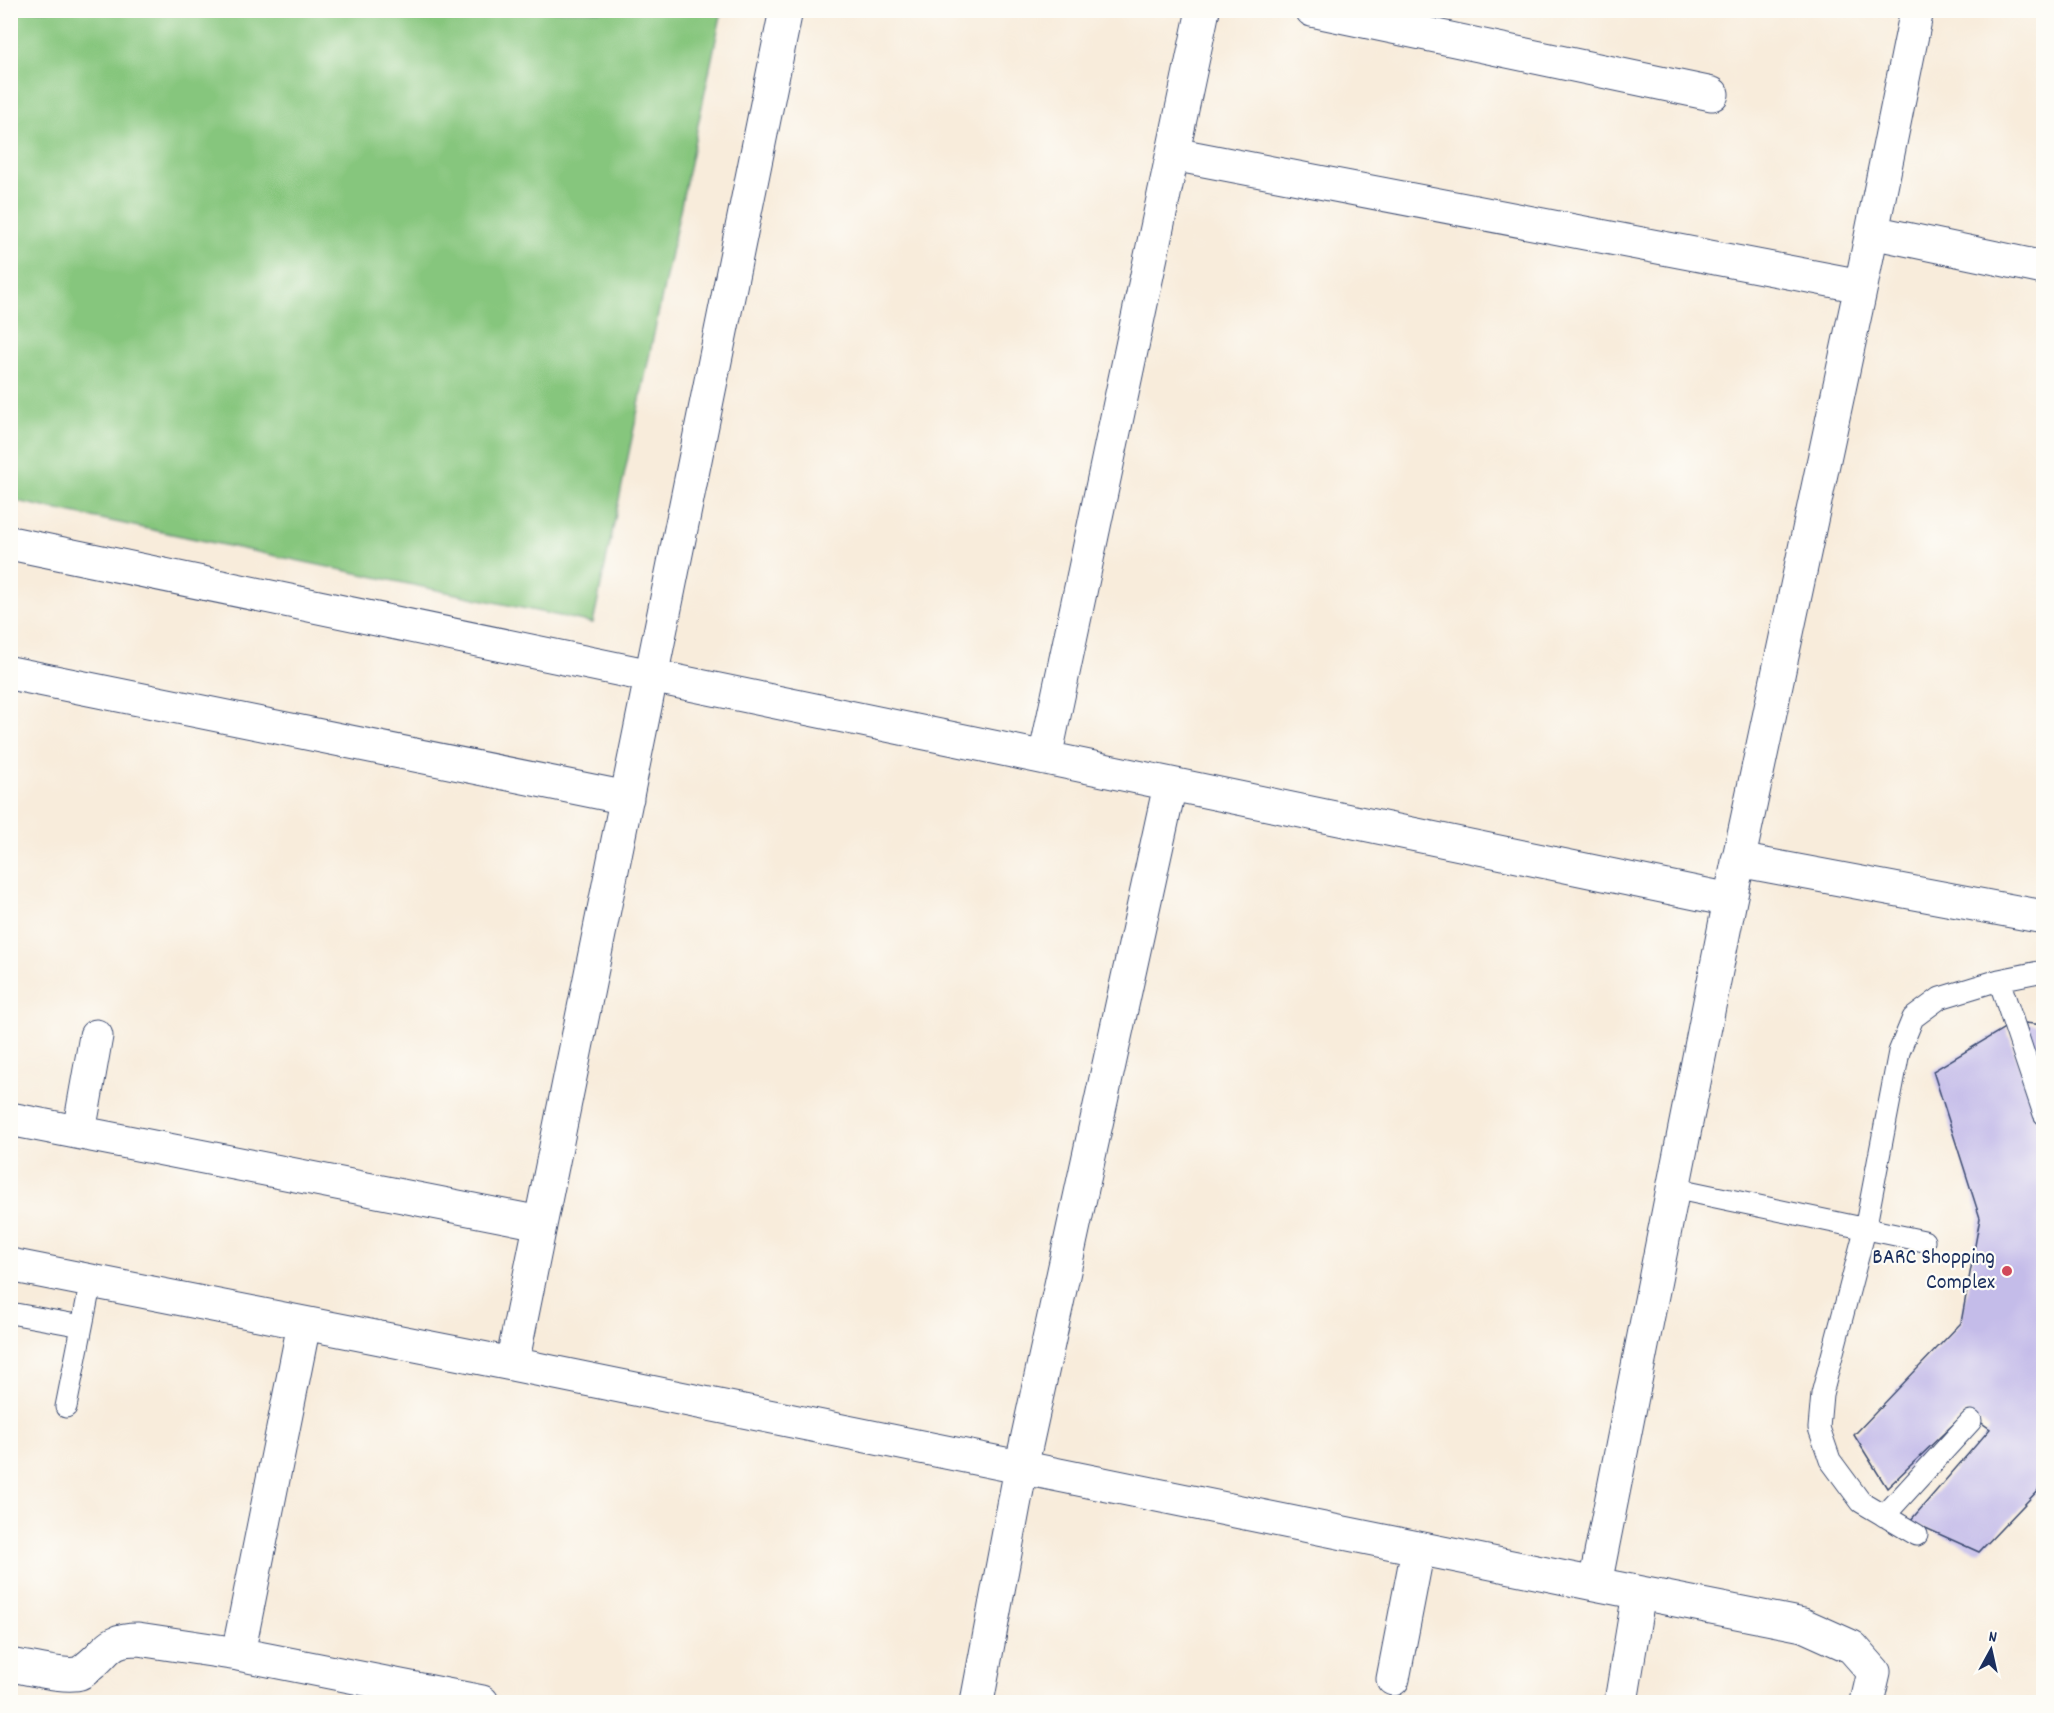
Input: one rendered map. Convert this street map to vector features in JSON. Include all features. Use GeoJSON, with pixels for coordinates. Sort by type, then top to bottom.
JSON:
{"type":"FeatureCollection","features":[{"type":"Feature","properties":{"kind":"street"},"geometry":{"type":"LineString","coordinates":[[512,1364],[786,10]]}},
{"type":"Feature","properties":{"kind":"street"},"geometry":{"type":"LineString","coordinates":[[1045,758],[1203,10]]}},
{"type":"Feature","properties":{"kind":"street"},"geometry":{"type":"LineString","coordinates":[[1312,10],[1712,94]]}},
{"type":"Feature","properties":{"kind":"street"},"geometry":{"type":"LineString","coordinates":[[1595,1584],[1738,860],[1861,286],[1917,10]]}},
{"type":"Feature","properties":{"kind":"street"},"geometry":{"type":"LineString","coordinates":[[1173,154],[1861,286]]}},
{"type":"Feature","properties":{"kind":"street"},"geometry":{"type":"LineString","coordinates":[[1872,232],[2043,268]]}},
{"type":"Feature","properties":{"kind":"street"},"geometry":{"type":"LineString","coordinates":[[10,543],[1730,900]]}},
{"type":"Feature","properties":{"kind":"street"},"geometry":{"type":"LineString","coordinates":[[10,673],[627,798]]}},
{"type":"Feature","properties":{"kind":"street"},"geometry":{"type":"LineString","coordinates":[[977,1702],[1021,1468],[1170,784]]}},
{"type":"Feature","properties":{"kind":"street"},"geometry":{"type":"LineString","coordinates":[[1738,860],[2043,917]]}},
{"type":"Feature","properties":{"kind":"street"},"geometry":{"type":"LineString","coordinates":[[79,1132],[96,1036]]}},
{"type":"Feature","properties":{"kind":"street"},"geometry":{"type":"LineString","coordinates":[[10,1119],[540,1223]]}},
{"type":"Feature","properties":{"kind":"street"},"geometry":{"type":"LineString","coordinates":[[10,1265],[1803,1625],[1852,1647],[1874,1672],[1868,1702]]}},
{"type":"Feature","properties":{"kind":"street"},"geometry":{"type":"LineString","coordinates":[[238,1654],[304,1324]]}},
{"type":"Feature","properties":{"kind":"street"},"geometry":{"type":"LineString","coordinates":[[1393,1679],[1418,1549]]}},
{"type":"Feature","properties":{"kind":"street"},"geometry":{"type":"LineString","coordinates":[[1621,1702],[1639,1593]]}},
{"type":"Feature","properties":{"kind":"street"},"geometry":{"type":"LineString","coordinates":[[10,1665],[61,1673],[80,1673],[108,1647],[121,1639],[138,1639],[238,1654],[483,1702]]}},
{"type":"Feature","properties":{"kind":"lane"},"geometry":{"type":"LineString","coordinates":[[1917,1535],[1861,1502],[1830,1460],[1820,1428],[1822,1394],[1865,1230],[1899,1052],[1913,1018],[1940,998],[1999,980],[2043,971]]}},
{"type":"Feature","properties":{"kind":"lane"},"geometry":{"type":"LineString","coordinates":[[1999,980],[2043,1114]]}},
{"type":"Feature","properties":{"kind":"lane"},"geometry":{"type":"LineString","coordinates":[[1673,1188],[1924,1241]]}},
{"type":"Feature","properties":{"kind":"lane"},"geometry":{"type":"LineString","coordinates":[[66,1407],[91,1281]]}},
{"type":"Feature","properties":{"kind":"lane"},"geometry":{"type":"LineString","coordinates":[[10,1314],[82,1326]]}},
{"type":"Feature","properties":{"kind":"lane"},"geometry":{"type":"LineString","coordinates":[[1884,1516],[1971,1421]]}},
{"type":"Feature","properties":{"kind":"green space"},"geometry":{"type":"Polygon","coordinates":[[[11,10],[722,11],[593,623],[11,500],[11,10]]]}},
{"type":"Feature","properties":{"kind":"building"},"geometry":{"type":"Polygon","coordinates":[[[2025,1023],[2044,1025],[2043,1084],[2025,1023]]]}},
{"type":"Feature","properties":{"kind":"building","name":"BARC Shopping Complex"},"geometry":{"type":"Polygon","coordinates":[[[2006,1027],[2044,1140],[2044,1484],[1979,1552],[1910,1521],[1990,1429],[1966,1412],[1887,1488],[1854,1435],[1961,1323],[1980,1218],[1933,1071],[2006,1027]]]}},
{"type":"Feature","properties":{"kind":"place","name":"BARC Shopping Complex"},"geometry":{"type":"Point","coordinates":[2007,1271]}}]}
